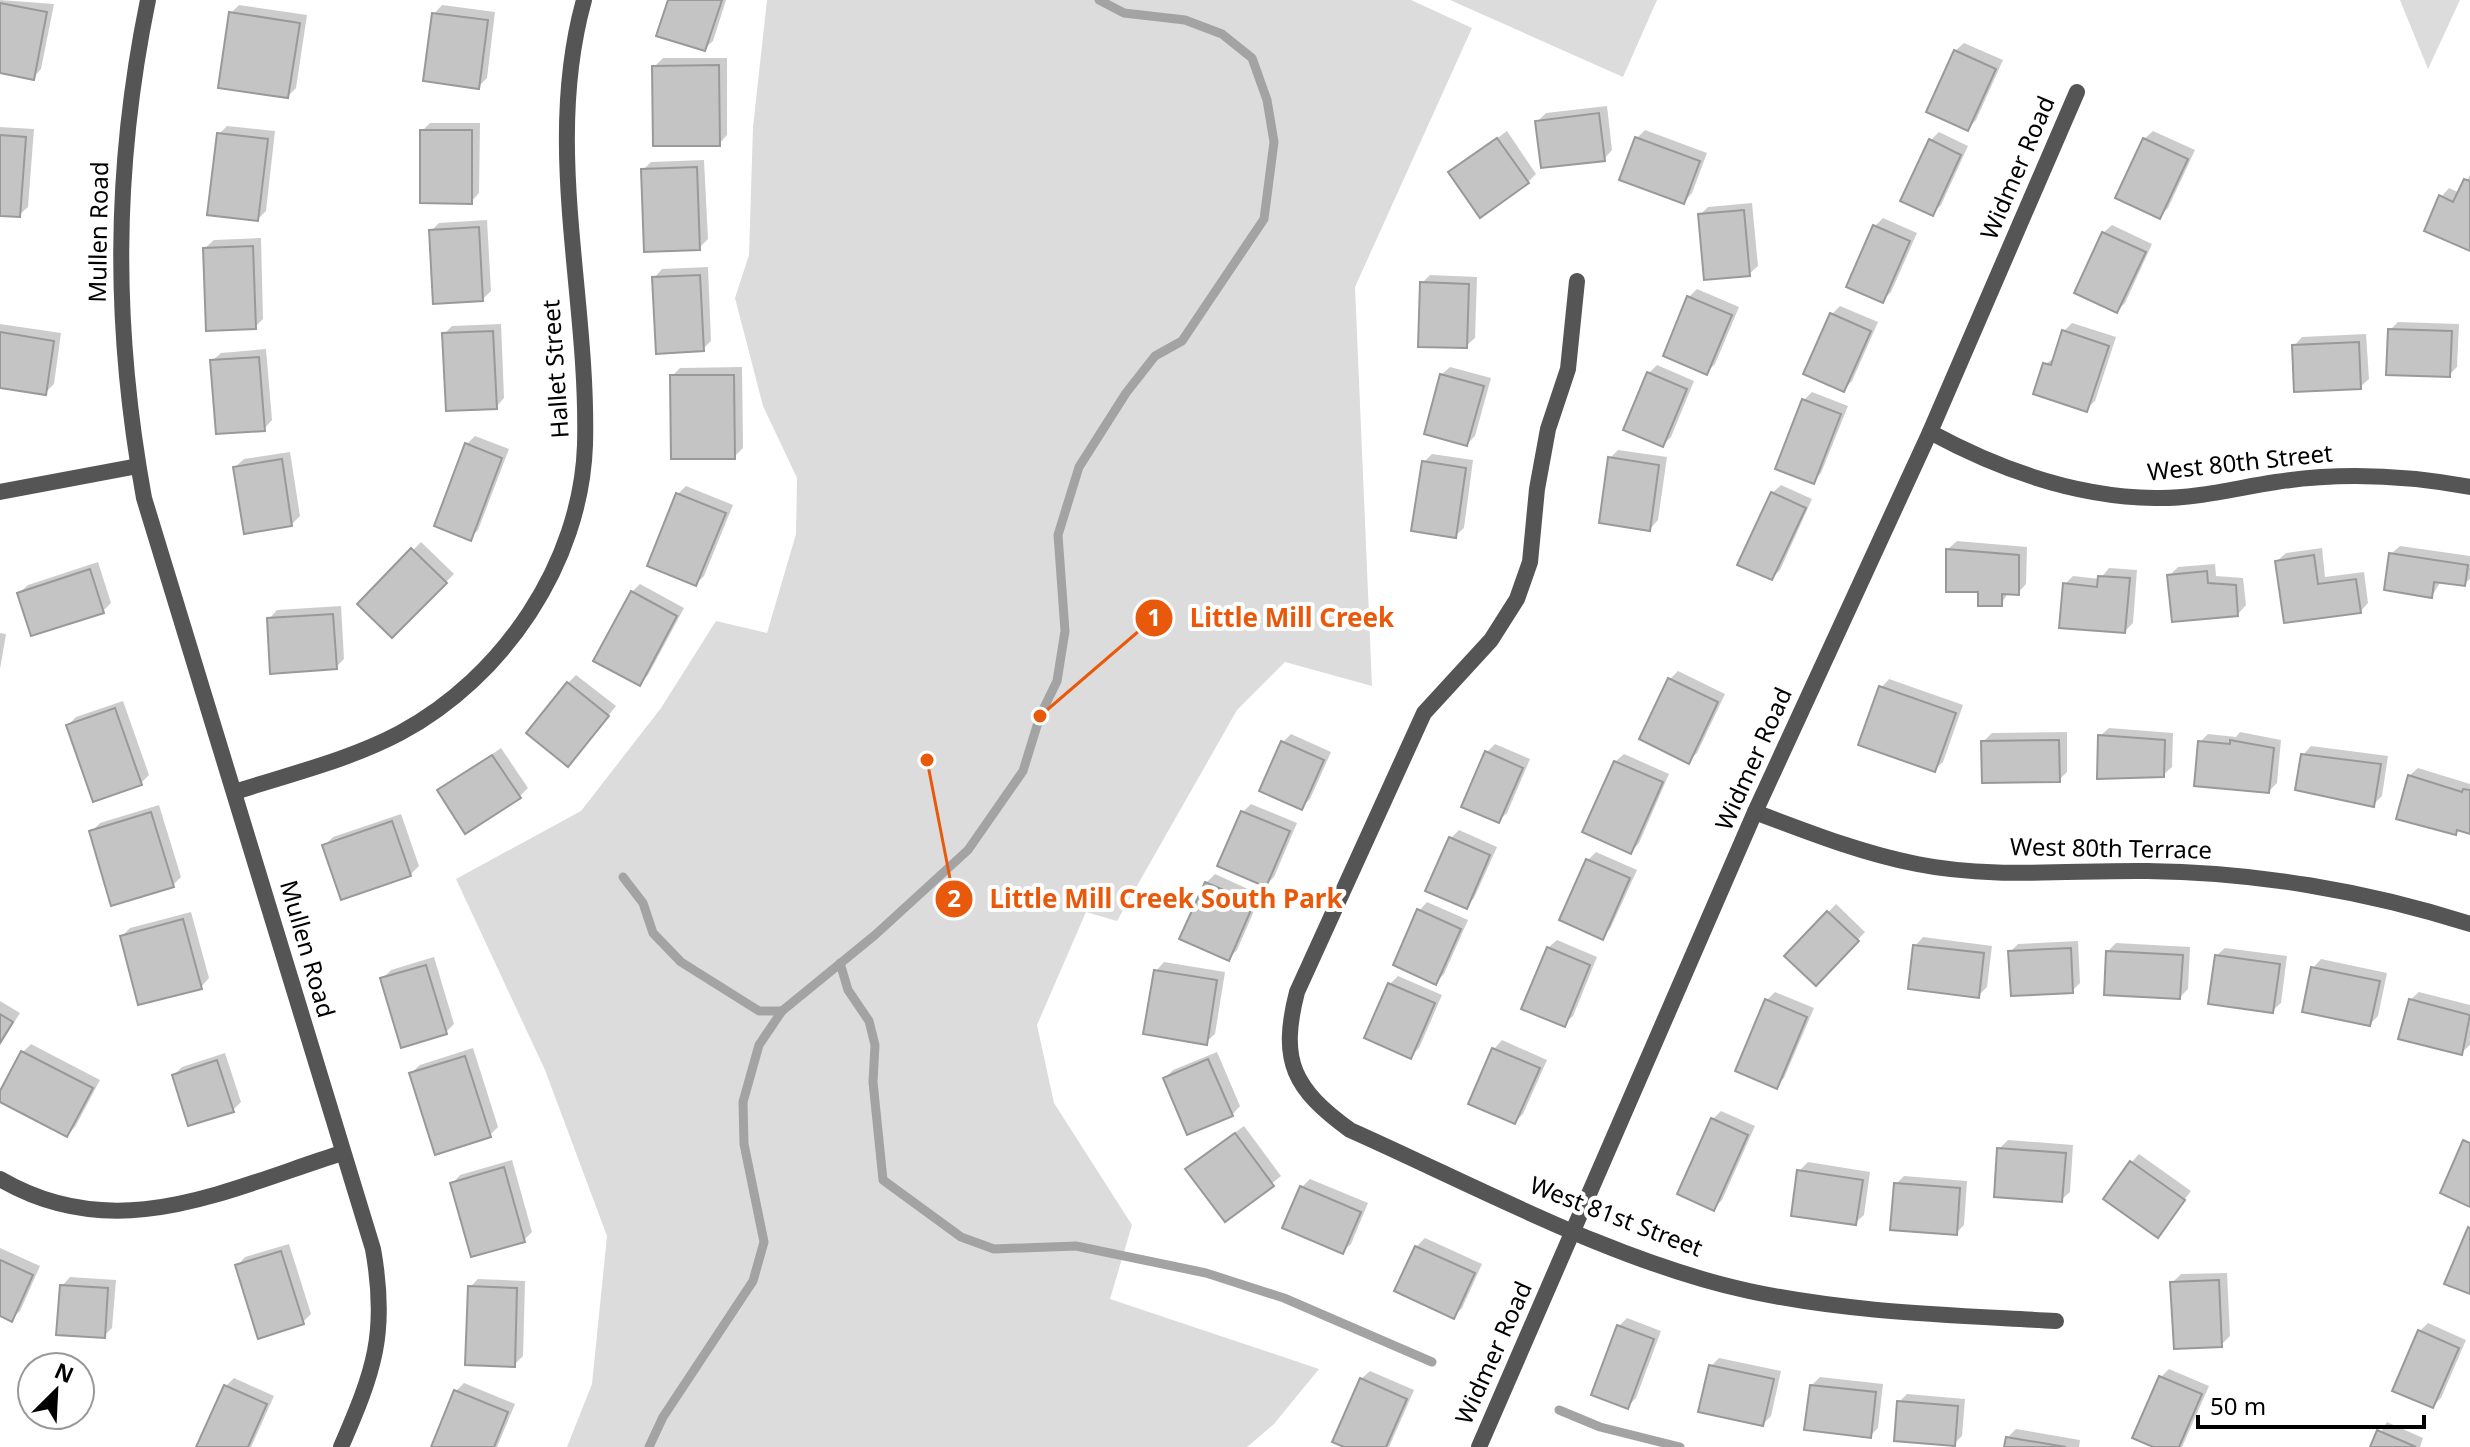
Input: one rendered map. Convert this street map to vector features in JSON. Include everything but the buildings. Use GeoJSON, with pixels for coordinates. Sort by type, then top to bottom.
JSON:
{"type":"FeatureCollection","features":[{"type":"Feature","properties":{"kind":"street","name":"Mullen Road"},"geometry":{"type":"LineString","coordinates":[[148,0],[134,71],[121,183],[120,295],[138,466],[185,639],[235,792],[373,1249],[380,1301],[379,1342],[371,1379],[341,1447]]}},
{"type":"Feature","properties":{"kind":"street","name":"Hallet Street"},"geometry":{"type":"LineString","coordinates":[[235,792],[372,746],[429,715],[464,688],[502,650],[540,596],[554,567],[575,505],[585,449],[584,400],[567,203],[567,104],[584,0]]}},
{"type":"Feature","properties":{"kind":"street","name":"Widmer Road"},"geometry":{"type":"LineString","coordinates":[[1479,1447],[1755,812],[1930,432],[2077,92]]}},
{"type":"Feature","properties":{"kind":"street","name":"West 81st Street"},"geometry":{"type":"LineString","coordinates":[[1577,281],[1568,369],[1548,429],[1537,489],[1530,562],[1517,599],[1491,640],[1424,713],[1401,760],[1297,992],[1288,1026],[1293,1071],[1316,1106],[1350,1130],[1657,1264],[1748,1290],[1877,1311],[2056,1321]]}},
{"type":"Feature","properties":{"kind":"street","name":"West 80th Street"},"geometry":{"type":"LineString","coordinates":[[1930,432],[2019,474],[2083,491],[2129,497],[2186,497],[2333,475],[2410,477],[2470,487]]}},
{"type":"Feature","properties":{"kind":"street"},"geometry":{"type":"LineString","coordinates":[[0,492],[138,466]]}},
{"type":"Feature","properties":{"kind":"street","name":"West 80th Terrace"},"geometry":{"type":"LineString","coordinates":[[1755,812],[1845,845],[1918,865],[1985,872],[2151,871],[2241,876],[2323,888],[2470,924]]}},
{"type":"Feature","properties":{"kind":"street"},"geometry":{"type":"LineString","coordinates":[[0,1179],[45,1203],[94,1213],[139,1213],[173,1206],[342,1153]]}},
{"type":"Feature","properties":{"kind":"shaded area"},"geometry":{"type":"Polygon","coordinates":[[[767,0],[1411,0],[1472,28],[1355,287],[1372,686],[1285,662],[1237,710],[1117,921],[1086,912],[1037,1025],[1054,1103],[1132,1225],[1110,1299],[1319,1369],[1274,1424],[1247,1447],[567,1447],[592,1384],[607,1236],[545,1070],[456,879],[581,811],[661,708],[716,621],[767,633],[796,534],[797,478],[763,406],[735,298],[749,255],[753,127],[767,0]]]}},
{"type":"Feature","properties":{"kind":"shaded area"},"geometry":{"type":"Polygon","coordinates":[[[1450,0],[1657,0],[1623,77],[1450,0]]]}},
{"type":"Feature","properties":{"kind":"shaded area"},"geometry":{"type":"Polygon","coordinates":[[[2400,0],[2460,0],[2428,69],[2400,0]]]}},
{"type":"Feature","properties":{"kind":"waterway"},"geometry":{"type":"LineString","coordinates":[[649,1447],[663,1417],[753,1281],[764,1242],[744,1144],[743,1102],[759,1045],[782,1011],[875,935],[968,850],[1023,771],[1040,716],[1057,681],[1065,631],[1058,535],[1079,467],[1126,393],[1155,356],[1182,341],[1264,219],[1274,142],[1267,100],[1252,58],[1222,34],[1185,20],[1124,13],[1099,0]]}},
{"type":"Feature","properties":{"kind":"waterway"},"geometry":{"type":"LineString","coordinates":[[623,877],[643,903],[653,933],[681,962],[759,1011],[782,1011]]}},
{"type":"Feature","properties":{"kind":"waterway"},"geometry":{"type":"LineString","coordinates":[[840,963],[848,990],[869,1021],[875,1045],[873,1082],[883,1180],[961,1237],[994,1249],[1076,1246],[1206,1273],[1284,1298],[1432,1362]]}},
{"type":"Feature","properties":{"kind":"waterway"},"geometry":{"type":"LineString","coordinates":[[1559,1410],[1600,1427],[1680,1447]]}},
{"type":"Feature","properties":{"kind":"place","name":"Little Mill Creek"},"geometry":{"type":"Point","coordinates":[1040,716]}},
{"type":"Feature","properties":{"kind":"place","name":"Little Mill Creek South Park"},"geometry":{"type":"Point","coordinates":[927,760]}}]}
